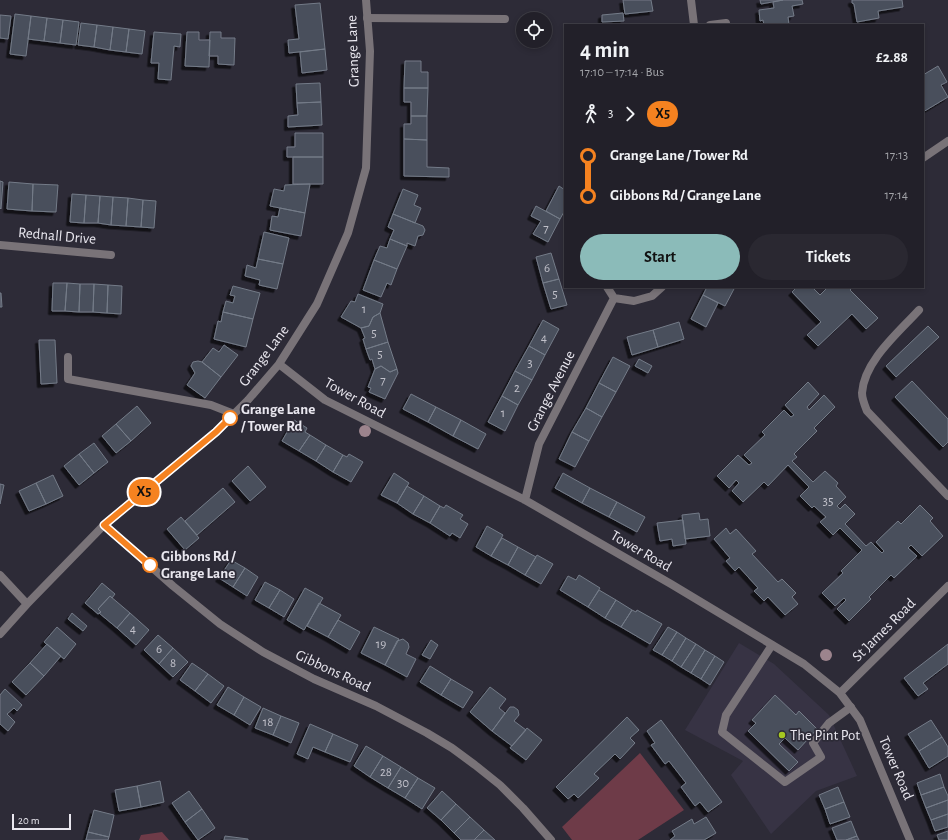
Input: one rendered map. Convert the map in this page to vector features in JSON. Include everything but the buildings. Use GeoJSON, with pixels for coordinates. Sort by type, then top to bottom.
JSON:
{"type":"FeatureCollection","features":[{"type":"Feature","properties":{"kind":"street","name":"Grange Lane"},"geometry":{"type":"LineString","coordinates":[[0,634],[104,525],[216,432],[248,400],[279,364],[317,304],[348,233],[366,168],[370,51],[366,0]]}},
{"type":"Feature","properties":{"kind":"street"},"geometry":{"type":"LineString","coordinates":[[691,0],[694,24]]}},
{"type":"Feature","properties":{"kind":"street"},"geometry":{"type":"LineString","coordinates":[[367,18],[505,19]]}},
{"type":"Feature","properties":{"kind":"street"},"geometry":{"type":"LineString","coordinates":[[718,24],[726,23]]}},
{"type":"Feature","properties":{"kind":"street"},"geometry":{"type":"LineString","coordinates":[[924,157],[948,141]]}},
{"type":"Feature","properties":{"kind":"street","name":"Rednall Drive"},"geometry":{"type":"LineString","coordinates":[[0,245],[111,255]]}},
{"type":"Feature","properties":{"kind":"street"},"geometry":{"type":"LineString","coordinates":[[608,288],[614,298],[634,301],[652,296],[661,288]]}},
{"type":"Feature","properties":{"kind":"street","name":"Grange Avenue"},"geometry":{"type":"LineString","coordinates":[[525,500],[539,444],[614,298]]}},
{"type":"Feature","properties":{"kind":"street"},"geometry":{"type":"LineString","coordinates":[[919,310],[878,354],[865,379],[862,394],[867,411],[948,496]]}},
{"type":"Feature","properties":{"kind":"street"},"geometry":{"type":"LineString","coordinates":[[68,357],[68,379],[211,405],[234,414]]}},
{"type":"Feature","properties":{"kind":"street","name":"Tower Road"},"geometry":{"type":"LineString","coordinates":[[279,364],[325,400],[525,500],[671,584],[804,664],[840,693],[860,720],[910,840]]}},
{"type":"Feature","properties":{"kind":"street","name":"Gibbons Road"},"geometry":{"type":"LineString","coordinates":[[104,525],[173,586],[220,624],[263,652],[314,679],[376,706],[426,732],[452,748],[500,786],[551,840]]}},
{"type":"Feature","properties":{"kind":"street"},"geometry":{"type":"LineString","coordinates":[[0,575],[27,604]]}},
{"type":"Feature","properties":{"kind":"street","name":"St James Road"},"geometry":{"type":"LineString","coordinates":[[840,693],[948,586]]}},
{"type":"Feature","properties":{"kind":"street"},"geometry":{"type":"LineString","coordinates":[[772,645],[726,715],[722,732],[785,782],[821,757],[813,743],[829,723],[851,708]]}},
{"type":"Feature","properties":{"kind":"shaded area"},"geometry":{"type":"Polygon","coordinates":[[[739,643],[774,664],[829,715],[857,776],[816,791],[771,834],[731,775],[743,761],[685,730],[739,643]]]}},
{"type":"Feature","properties":{"kind":"shaded area"},"geometry":{"type":"Polygon","coordinates":[[[640,753],[684,810],[638,840],[572,840],[562,827],[640,753]]]}},
{"type":"Feature","properties":{"kind":"shaded area"},"geometry":{"type":"Polygon","coordinates":[[[162,832],[169,840],[139,840],[141,835],[162,832]]]}},
{"type":"Feature","properties":{"kind":"bus line","name":"X5"},"geometry":{"type":"LineString","coordinates":[[150,565],[104,525],[216,432],[230,418]]}},
{"type":"Feature","properties":{"kind":"place","name":"Grange Lane / Tower Rd"},"geometry":{"type":"Point","coordinates":[230,418]}},
{"type":"Feature","properties":{"kind":"place","name":"Gibbons Rd / Grange Lane"},"geometry":{"type":"Point","coordinates":[150,565]}},
{"type":"Feature","properties":{"kind":"place","name":"The Pint Pot"},"geometry":{"type":"Point","coordinates":[782,735]}}]}
